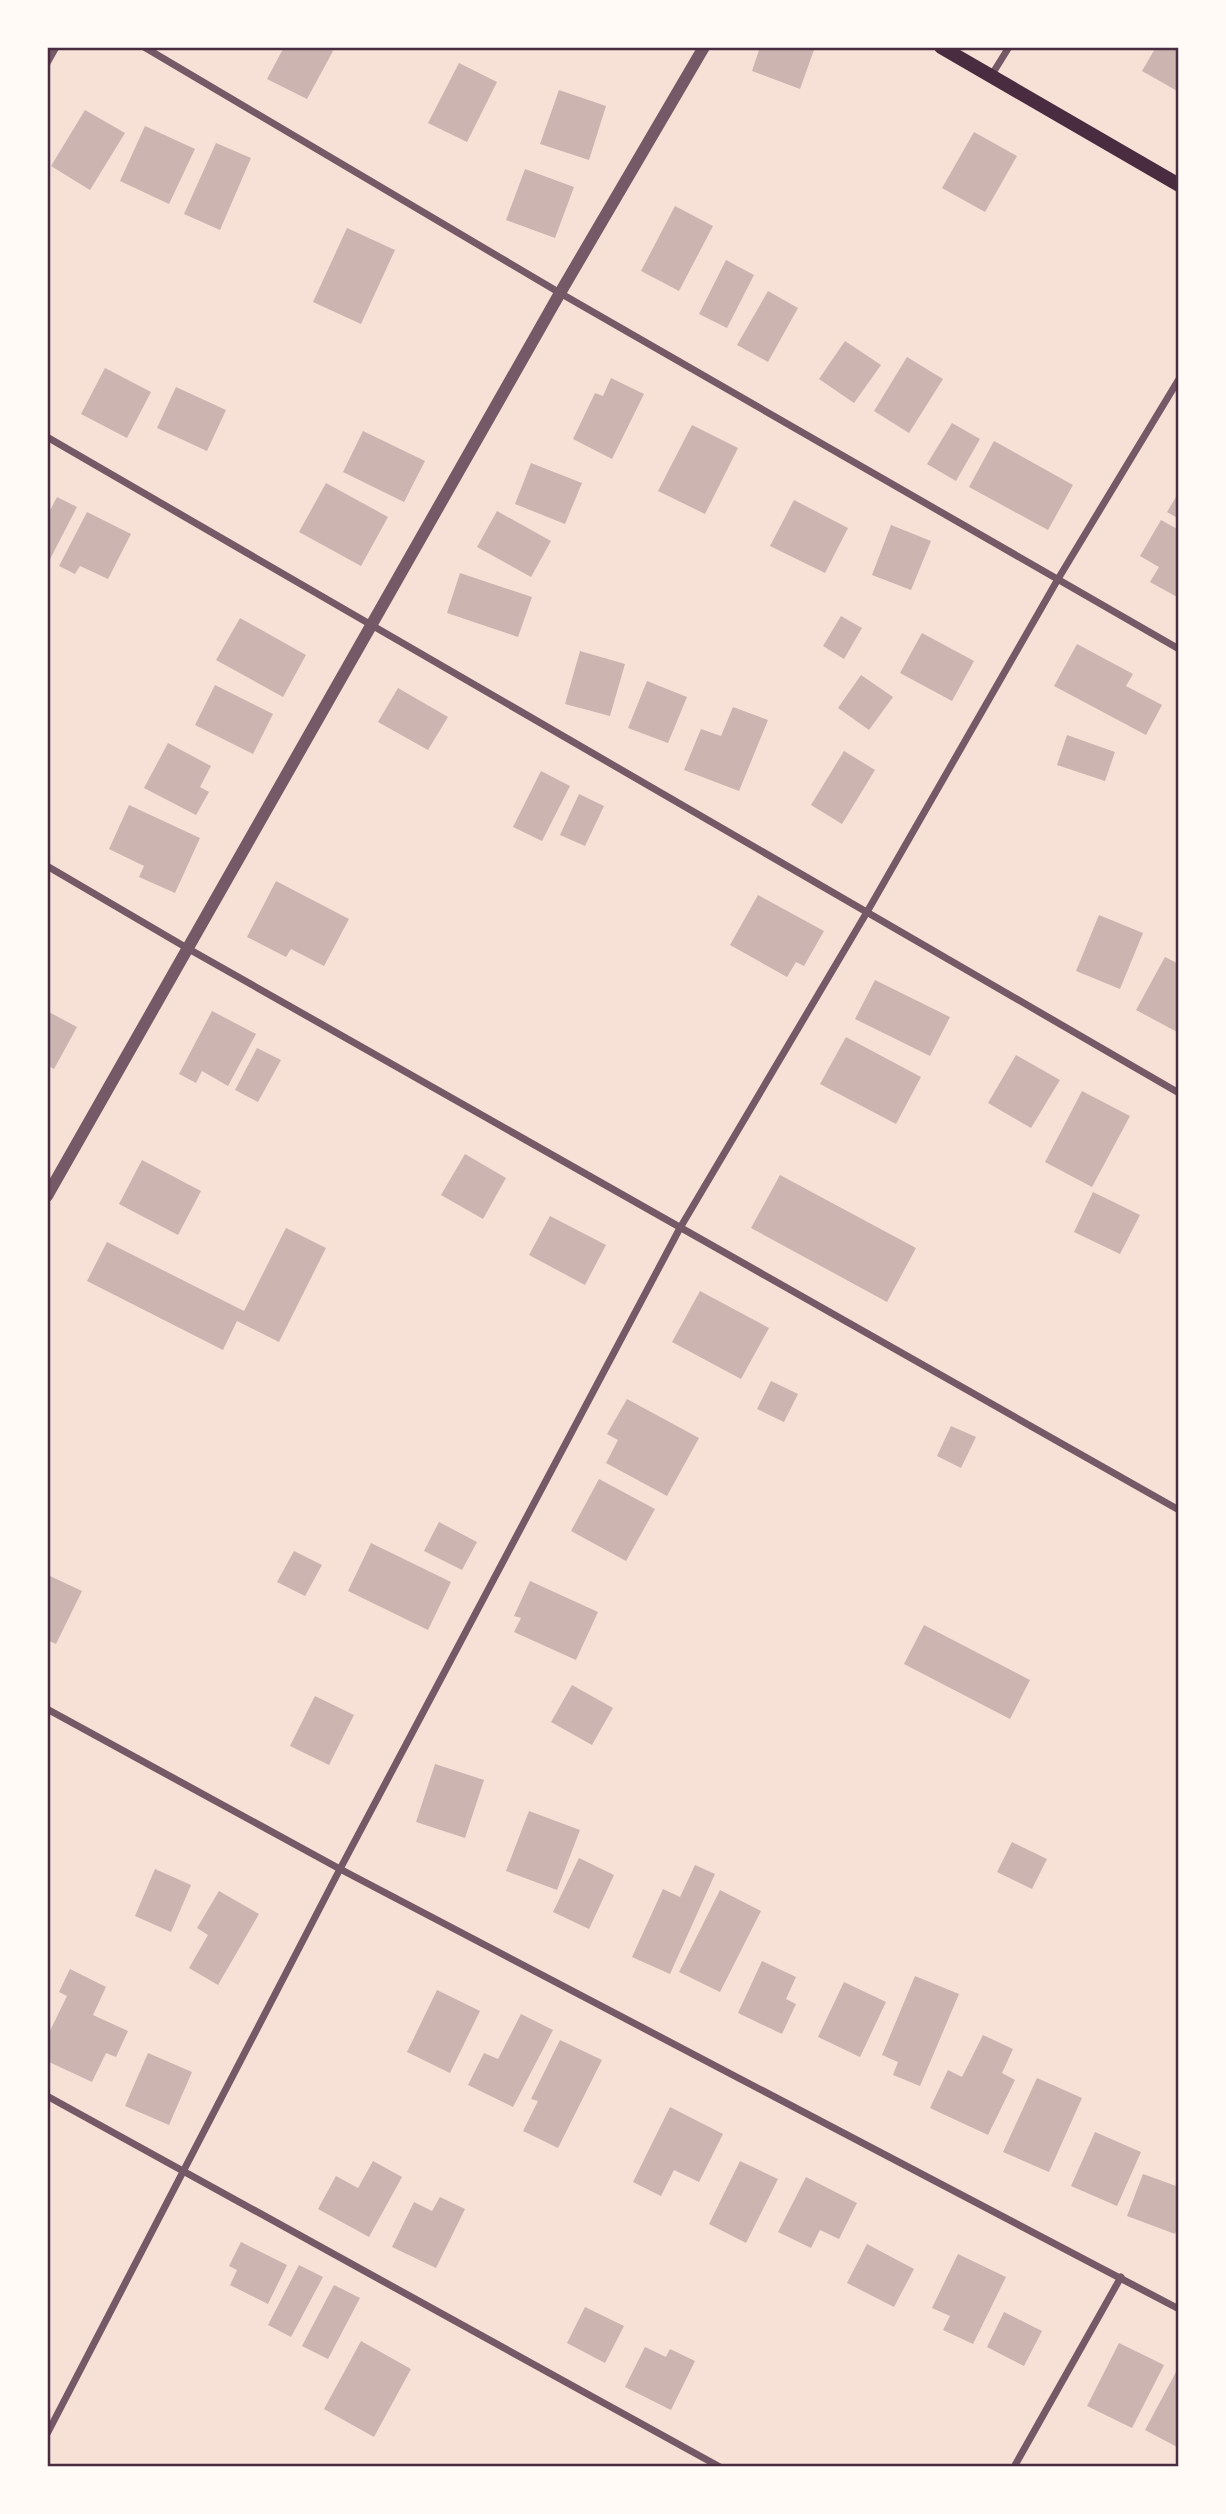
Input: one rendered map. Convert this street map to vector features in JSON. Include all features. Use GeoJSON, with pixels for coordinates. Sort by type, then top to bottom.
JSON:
{"type":"FeatureCollection","features":[{"type":"Feature","properties":{"kind":"main road"},"geometry":{"type":"LineString","coordinates":[[941,47],[1179,185]]}},
{"type":"Feature","properties":{"kind":"street"},"geometry":{"type":"LineString","coordinates":[[47,63],[56,47]]}},
{"type":"Feature","properties":{"kind":"street"},"geometry":{"type":"LineString","coordinates":[[144,47],[560,293],[1179,649]]}},
{"type":"Feature","properties":{"kind":"street"},"geometry":{"type":"LineString","coordinates":[[47,1196],[560,293],[704,47]]}},
{"type":"Feature","properties":{"kind":"street"},"geometry":{"type":"LineString","coordinates":[[991,76],[1009,47]]}},
{"type":"Feature","properties":{"kind":"street"},"geometry":{"type":"LineString","coordinates":[[47,2434],[340,1869],[680,1228],[867,912],[1058,579],[1179,379]]}},
{"type":"Feature","properties":{"kind":"street"},"geometry":{"type":"LineString","coordinates":[[47,437],[1179,1093]]}},
{"type":"Feature","properties":{"kind":"street"},"geometry":{"type":"LineString","coordinates":[[47,866],[1179,1510]]}},
{"type":"Feature","properties":{"kind":"street"},"geometry":{"type":"LineString","coordinates":[[47,1709],[340,1869],[1179,2309]]}},
{"type":"Feature","properties":{"kind":"street"},"geometry":{"type":"LineString","coordinates":[[47,2096],[720,2467]]}},
{"type":"Feature","properties":{"kind":"street"},"geometry":{"type":"LineString","coordinates":[[1014,2467],[1121,2277]]}},
{"type":"Feature","properties":{"kind":"building"},"geometry":{"type":"Polygon","coordinates":[[[284,47],[327,47],[333,51],[307,99],[267,79],[284,47]]]}},
{"type":"Feature","properties":{"kind":"building"},"geometry":{"type":"Polygon","coordinates":[[[760,47],[815,47],[800,89],[752,71],[760,47]]]}},
{"type":"Feature","properties":{"kind":"building"},"geometry":{"type":"Polygon","coordinates":[[[1156,47],[1179,47],[1179,92],[1142,71],[1156,47]]]}},
{"type":"Feature","properties":{"kind":"building"},"geometry":{"type":"Polygon","coordinates":[[[459,63],[497,82],[467,142],[428,123],[459,63]]]}},
{"type":"Feature","properties":{"kind":"building"},"geometry":{"type":"Polygon","coordinates":[[[559,90],[606,106],[589,160],[540,144],[559,90]]]}},
{"type":"Feature","properties":{"kind":"building"},"geometry":{"type":"Polygon","coordinates":[[[85,110],[125,133],[90,190],[51,166],[85,110]]]}},
{"type":"Feature","properties":{"kind":"building"},"geometry":{"type":"Polygon","coordinates":[[[145,126],[195,149],[169,204],[120,181],[145,126]]]}},
{"type":"Feature","properties":{"kind":"building"},"geometry":{"type":"Polygon","coordinates":[[[974,132],[1017,156],[985,212],[942,188],[974,132]]]}},
{"type":"Feature","properties":{"kind":"building"},"geometry":{"type":"Polygon","coordinates":[[[216,143],[251,158],[220,230],[184,214],[216,143]]]}},
{"type":"Feature","properties":{"kind":"building"},"geometry":{"type":"Polygon","coordinates":[[[525,169],[574,187],[555,238],[506,220],[525,169]]]}},
{"type":"Feature","properties":{"kind":"building"},"geometry":{"type":"Polygon","coordinates":[[[675,206],[713,226],[679,291],[641,271],[675,206]]]}},
{"type":"Feature","properties":{"kind":"building"},"geometry":{"type":"Polygon","coordinates":[[[347,228],[395,250],[361,324],[313,302],[347,228]]]}},
{"type":"Feature","properties":{"kind":"building"},"geometry":{"type":"Polygon","coordinates":[[[726,260],[754,275],[727,328],[699,314],[726,260]]]}},
{"type":"Feature","properties":{"kind":"building"},"geometry":{"type":"Polygon","coordinates":[[[768,291],[798,308],[768,362],[737,345],[768,291]]]}},
{"type":"Feature","properties":{"kind":"building"},"geometry":{"type":"Polygon","coordinates":[[[845,341],[881,365],[854,403],[819,379],[845,341]]]}},
{"type":"Feature","properties":{"kind":"building"},"geometry":{"type":"Polygon","coordinates":[[[907,357],[943,379],[909,433],[874,411],[907,357]]]}},
{"type":"Feature","properties":{"kind":"building"},"geometry":{"type":"Polygon","coordinates":[[[105,368],[151,392],[127,438],[81,414],[105,368]]]}},
{"type":"Feature","properties":{"kind":"building"},"geometry":{"type":"Polygon","coordinates":[[[611,378],[644,394],[612,459],[573,439],[595,393],[603,396],[611,378]]]}},
{"type":"Feature","properties":{"kind":"building"},"geometry":{"type":"Polygon","coordinates":[[[176,387],[226,410],[207,451],[157,428],[176,387]]]}},
{"type":"Feature","properties":{"kind":"building"},"geometry":{"type":"Polygon","coordinates":[[[952,423],[980,439],[956,481],[927,464],[952,423]]]}},
{"type":"Feature","properties":{"kind":"building"},"geometry":{"type":"Polygon","coordinates":[[[692,425],[738,448],[705,514],[658,491],[692,425]]]}},
{"type":"Feature","properties":{"kind":"building"},"geometry":{"type":"Polygon","coordinates":[[[363,431],[425,461],[404,502],[343,472],[363,431]]]}},
{"type":"Feature","properties":{"kind":"building"},"geometry":{"type":"Polygon","coordinates":[[[994,441],[1073,485],[1048,530],[969,487],[994,441]]]}},
{"type":"Feature","properties":{"kind":"building"},"geometry":{"type":"Polygon","coordinates":[[[531,463],[582,483],[565,524],[515,504],[531,463]]]}},
{"type":"Feature","properties":{"kind":"building"},"geometry":{"type":"Polygon","coordinates":[[[326,483],[388,517],[361,566],[299,532],[326,483]]]}},
{"type":"Feature","properties":{"kind":"building"},"geometry":{"type":"Polygon","coordinates":[[[1179,492],[1179,519],[1167,512],[1179,492]]]}},
{"type":"Feature","properties":{"kind":"building"},"geometry":{"type":"Polygon","coordinates":[[[57,497],[77,507],[47,565],[47,516],[57,497]]]}},
{"type":"Feature","properties":{"kind":"building"},"geometry":{"type":"Polygon","coordinates":[[[794,500],[848,528],[825,573],[770,546],[794,500]]]}},
{"type":"Feature","properties":{"kind":"building"},"geometry":{"type":"Polygon","coordinates":[[[497,511],[551,541],[531,577],[477,547],[497,511]]]}},
{"type":"Feature","properties":{"kind":"building"},"geometry":{"type":"Polygon","coordinates":[[[87,512],[131,534],[108,579],[80,566],[75,574],[59,566],[87,512]]]}},
{"type":"Feature","properties":{"kind":"building"},"geometry":{"type":"Polygon","coordinates":[[[1161,520],[1179,530],[1179,598],[1150,582],[1159,567],[1140,556],[1161,520]]]}},
{"type":"Feature","properties":{"kind":"building"},"geometry":{"type":"Polygon","coordinates":[[[891,525],[931,541],[911,590],[872,575],[891,525]]]}},
{"type":"Feature","properties":{"kind":"building"},"geometry":{"type":"Polygon","coordinates":[[[460,573],[532,597],[518,637],[447,613],[460,573]]]}},
{"type":"Feature","properties":{"kind":"building"},"geometry":{"type":"Polygon","coordinates":[[[841,616],[862,628],[844,659],[823,646],[841,616]]]}},
{"type":"Feature","properties":{"kind":"building"},"geometry":{"type":"Polygon","coordinates":[[[240,618],[306,655],[283,697],[216,660],[240,618]]]}},
{"type":"Feature","properties":{"kind":"building"},"geometry":{"type":"Polygon","coordinates":[[[922,633],[974,661],[952,701],[900,673],[922,633]]]}},
{"type":"Feature","properties":{"kind":"building"},"geometry":{"type":"Polygon","coordinates":[[[1077,644],[1133,674],[1126,686],[1162,705],[1146,735],[1054,686],[1077,644]]]}},
{"type":"Feature","properties":{"kind":"building"},"geometry":{"type":"Polygon","coordinates":[[[580,651],[625,664],[610,716],[565,704],[580,651]]]}},
{"type":"Feature","properties":{"kind":"building"},"geometry":{"type":"Polygon","coordinates":[[[861,675],[893,697],[869,730],[838,708],[861,675]]]}},
{"type":"Feature","properties":{"kind":"building"},"geometry":{"type":"Polygon","coordinates":[[[647,681],[687,697],[668,743],[628,728],[647,681]]]}},
{"type":"Feature","properties":{"kind":"building"},"geometry":{"type":"Polygon","coordinates":[[[215,685],[273,714],[253,754],[195,725],[215,685]]]}},
{"type":"Feature","properties":{"kind":"building"},"geometry":{"type":"Polygon","coordinates":[[[398,688],[448,717],[428,750],[378,722],[398,688]]]}},
{"type":"Feature","properties":{"kind":"building"},"geometry":{"type":"Polygon","coordinates":[[[733,707],[768,720],[739,791],[684,770],[701,729],[721,736],[733,707]]]}},
{"type":"Feature","properties":{"kind":"building"},"geometry":{"type":"Polygon","coordinates":[[[1067,735],[1115,752],[1105,781],[1057,765],[1067,735]]]}},
{"type":"Feature","properties":{"kind":"building"},"geometry":{"type":"Polygon","coordinates":[[[168,743],[211,766],[200,787],[209,792],[196,815],[144,788],[168,743]]]}},
{"type":"Feature","properties":{"kind":"building"},"geometry":{"type":"Polygon","coordinates":[[[844,751],[875,770],[842,824],[811,805],[844,751]]]}},
{"type":"Feature","properties":{"kind":"building"},"geometry":{"type":"Polygon","coordinates":[[[541,771],[570,786],[542,841],[513,827],[541,771]]]}},
{"type":"Feature","properties":{"kind":"building"},"geometry":{"type":"Polygon","coordinates":[[[579,794],[604,806],[585,846],[560,835],[579,794]]]}},
{"type":"Feature","properties":{"kind":"building"},"geometry":{"type":"Polygon","coordinates":[[[129,805],[200,838],[175,893],[139,877],[144,866],[109,849],[129,805]]]}},
{"type":"Feature","properties":{"kind":"building"},"geometry":{"type":"Polygon","coordinates":[[[276,881],[349,919],[324,966],[291,949],[286,957],[247,937],[276,881]]]}},
{"type":"Feature","properties":{"kind":"building"},"geometry":{"type":"Polygon","coordinates":[[[758,895],[824,931],[804,966],[796,962],[787,977],[730,945],[758,895]]]}},
{"type":"Feature","properties":{"kind":"building"},"geometry":{"type":"Polygon","coordinates":[[[1099,915],[1143,933],[1120,989],[1076,971],[1099,915]]]}},
{"type":"Feature","properties":{"kind":"building"},"geometry":{"type":"Polygon","coordinates":[[[1165,957],[1179,964],[1179,1033],[1136,1010],[1165,957]]]}},
{"type":"Feature","properties":{"kind":"building"},"geometry":{"type":"Polygon","coordinates":[[[875,980],[950,1017],[930,1056],[855,1019],[875,980]]]}},
{"type":"Feature","properties":{"kind":"building"},"geometry":{"type":"Polygon","coordinates":[[[47,1011],[77,1027],[54,1069],[47,1065],[47,1011]]]}},
{"type":"Feature","properties":{"kind":"building"},"geometry":{"type":"Polygon","coordinates":[[[212,1011],[256,1034],[228,1086],[202,1071],[196,1083],[179,1074],[212,1011]]]}},
{"type":"Feature","properties":{"kind":"building"},"geometry":{"type":"Polygon","coordinates":[[[846,1037],[921,1077],[896,1124],[820,1084],[846,1037]]]}},
{"type":"Feature","properties":{"kind":"building"},"geometry":{"type":"Polygon","coordinates":[[[257,1048],[281,1060],[258,1102],[235,1090],[257,1048]]]}},
{"type":"Feature","properties":{"kind":"building"},"geometry":{"type":"Polygon","coordinates":[[[1016,1055],[1060,1080],[1031,1128],[988,1103],[1016,1055]]]}},
{"type":"Feature","properties":{"kind":"building"},"geometry":{"type":"Polygon","coordinates":[[[1082,1091],[1130,1116],[1092,1187],[1045,1162],[1082,1091]]]}},
{"type":"Feature","properties":{"kind":"building"},"geometry":{"type":"Polygon","coordinates":[[[465,1154],[506,1178],[483,1219],[441,1195],[465,1154]]]}},
{"type":"Feature","properties":{"kind":"building"},"geometry":{"type":"Polygon","coordinates":[[[142,1160],[201,1191],[178,1235],[119,1204],[142,1160]]]}},
{"type":"Feature","properties":{"kind":"building"},"geometry":{"type":"Polygon","coordinates":[[[780,1175],[916,1248],[887,1302],[751,1228],[780,1175]]]}},
{"type":"Feature","properties":{"kind":"building"},"geometry":{"type":"Polygon","coordinates":[[[1093,1192],[1140,1215],[1120,1254],[1074,1232],[1093,1192]]]}},
{"type":"Feature","properties":{"kind":"building"},"geometry":{"type":"Polygon","coordinates":[[[550,1216],[606,1245],[585,1285],[529,1255],[550,1216]]]}},
{"type":"Feature","properties":{"kind":"building"},"geometry":{"type":"Polygon","coordinates":[[[286,1228],[326,1248],[279,1342],[237,1321],[223,1350],[87,1281],[107,1242],[244,1311],[286,1228]]]}},
{"type":"Feature","properties":{"kind":"building"},"geometry":{"type":"Polygon","coordinates":[[[700,1291],[769,1328],[741,1379],[672,1342],[700,1291]]]}},
{"type":"Feature","properties":{"kind":"building"},"geometry":{"type":"Polygon","coordinates":[[[771,1381],[798,1394],[784,1422],[757,1409],[771,1381]]]}},
{"type":"Feature","properties":{"kind":"building"},"geometry":{"type":"Polygon","coordinates":[[[627,1399],[699,1438],[667,1496],[606,1463],[618,1440],[607,1434],[627,1399]]]}},
{"type":"Feature","properties":{"kind":"building"},"geometry":{"type":"Polygon","coordinates":[[[951,1426],[976,1437],[961,1468],[937,1456],[951,1426]]]}},
{"type":"Feature","properties":{"kind":"building"},"geometry":{"type":"Polygon","coordinates":[[[599,1479],[655,1509],[626,1561],[571,1531],[599,1479]]]}},
{"type":"Feature","properties":{"kind":"building"},"geometry":{"type":"Polygon","coordinates":[[[439,1522],[477,1542],[462,1570],[424,1551],[439,1522]]]}},
{"type":"Feature","properties":{"kind":"building"},"geometry":{"type":"Polygon","coordinates":[[[371,1543],[451,1582],[428,1630],[348,1591],[371,1543]]]}},
{"type":"Feature","properties":{"kind":"building"},"geometry":{"type":"Polygon","coordinates":[[[294,1551],[322,1565],[305,1596],[277,1582],[294,1551]]]}},
{"type":"Feature","properties":{"kind":"building"},"geometry":{"type":"Polygon","coordinates":[[[50,1576],[82,1591],[56,1644],[47,1640],[47,1582],[50,1576]]]}},
{"type":"Feature","properties":{"kind":"building"},"geometry":{"type":"Polygon","coordinates":[[[530,1581],[598,1612],[576,1660],[514,1632],[521,1618],[514,1616],[530,1581]]]}},
{"type":"Feature","properties":{"kind":"building"},"geometry":{"type":"Polygon","coordinates":[[[924,1625],[1030,1680],[1010,1719],[904,1664],[924,1625]]]}},
{"type":"Feature","properties":{"kind":"building"},"geometry":{"type":"Polygon","coordinates":[[[572,1685],[613,1708],[592,1745],[551,1722],[572,1685]]]}},
{"type":"Feature","properties":{"kind":"building"},"geometry":{"type":"Polygon","coordinates":[[[315,1696],[354,1715],[329,1765],[290,1746],[315,1696]]]}},
{"type":"Feature","properties":{"kind":"building"},"geometry":{"type":"Polygon","coordinates":[[[435,1764],[484,1780],[465,1838],[416,1822],[435,1764]]]}},
{"type":"Feature","properties":{"kind":"building"},"geometry":{"type":"Polygon","coordinates":[[[529,1811],[580,1830],[557,1890],[506,1871],[529,1811]]]}},
{"type":"Feature","properties":{"kind":"building"},"geometry":{"type":"Polygon","coordinates":[[[1012,1842],[1047,1859],[1032,1889],[997,1872],[1012,1842]]]}},
{"type":"Feature","properties":{"kind":"building"},"geometry":{"type":"Polygon","coordinates":[[[579,1858],[614,1875],[589,1929],[553,1912],[579,1858]]]}},
{"type":"Feature","properties":{"kind":"building"},"geometry":{"type":"Polygon","coordinates":[[[695,1865],[715,1874],[670,1974],[632,1957],[663,1889],[680,1897],[695,1865]]]}},
{"type":"Feature","properties":{"kind":"building"},"geometry":{"type":"Polygon","coordinates":[[[155,1869],[191,1885],[171,1932],[135,1916],[155,1869]]]}},
{"type":"Feature","properties":{"kind":"building"},"geometry":{"type":"Polygon","coordinates":[[[720,1890],[761,1911],[720,1992],[679,1972],[720,1890]]]}},
{"type":"Feature","properties":{"kind":"building"},"geometry":{"type":"Polygon","coordinates":[[[219,1891],[259,1914],[218,1985],[189,1968],[208,1935],[197,1928],[219,1891]]]}},
{"type":"Feature","properties":{"kind":"building"},"geometry":{"type":"Polygon","coordinates":[[[762,1961],[796,1977],[786,1999],[796,2004],[782,2034],[738,2013],[762,1961]]]}},
{"type":"Feature","properties":{"kind":"building"},"geometry":{"type":"Polygon","coordinates":[[[70,1969],[106,1987],[93,2015],[128,2031],[116,2057],[106,2053],[92,2082],[47,2061],[47,2037],[67,1996],[59,1992],[70,1969]]]}},
{"type":"Feature","properties":{"kind":"building"},"geometry":{"type":"Polygon","coordinates":[[[915,1976],[959,1994],[920,2086],[893,2075],[898,2062],[882,2055],[915,1976]]]}},
{"type":"Feature","properties":{"kind":"building"},"geometry":{"type":"Polygon","coordinates":[[[844,1982],[886,2002],[860,2057],[818,2037],[844,1982]]]}},
{"type":"Feature","properties":{"kind":"building"},"geometry":{"type":"Polygon","coordinates":[[[437,1990],[480,2011],[450,2073],[407,2052],[437,1990]]]}},
{"type":"Feature","properties":{"kind":"building"},"geometry":{"type":"Polygon","coordinates":[[[521,2014],[553,2030],[513,2107],[468,2085],[484,2053],[498,2059],[521,2014]]]}},
{"type":"Feature","properties":{"kind":"building"},"geometry":{"type":"Polygon","coordinates":[[[983,2035],[1013,2049],[1002,2073],[1015,2080],[988,2135],[930,2108],[948,2070],[962,2077],[983,2035]]]}},
{"type":"Feature","properties":{"kind":"building"},"geometry":{"type":"Polygon","coordinates":[[[560,2040],[602,2060],[558,2148],[523,2131],[538,2101],[531,2099],[560,2040]]]}},
{"type":"Feature","properties":{"kind":"building"},"geometry":{"type":"Polygon","coordinates":[[[148,2053],[192,2072],[169,2125],[125,2106],[148,2053]]]}},
{"type":"Feature","properties":{"kind":"building"},"geometry":{"type":"Polygon","coordinates":[[[1037,2078],[1082,2098],[1049,2172],[1003,2152],[1037,2078]]]}},
{"type":"Feature","properties":{"kind":"building"},"geometry":{"type":"Polygon","coordinates":[[[670,2107],[723,2134],[699,2182],[674,2170],[661,2196],[633,2182],[670,2107]]]}},
{"type":"Feature","properties":{"kind":"building"},"geometry":{"type":"Polygon","coordinates":[[[1095,2132],[1141,2152],[1117,2206],[1071,2186],[1095,2132]]]}},
{"type":"Feature","properties":{"kind":"building"},"geometry":{"type":"Polygon","coordinates":[[[373,2161],[402,2177],[369,2237],[318,2209],[336,2176],[358,2188],[373,2161]]]}},
{"type":"Feature","properties":{"kind":"building"},"geometry":{"type":"Polygon","coordinates":[[[740,2161],[778,2179],[746,2243],[709,2224],[740,2161]]]}},
{"type":"Feature","properties":{"kind":"building"},"geometry":{"type":"Polygon","coordinates":[[[1143,2174],[1179,2187],[1179,2224],[1175,2234],[1127,2216],[1143,2174]]]}},
{"type":"Feature","properties":{"kind":"building"},"geometry":{"type":"Polygon","coordinates":[[[806,2177],[857,2203],[839,2239],[820,2230],[811,2248],[778,2232],[806,2177]]]}},
{"type":"Feature","properties":{"kind":"building"},"geometry":{"type":"Polygon","coordinates":[[[440,2197],[465,2209],[436,2268],[392,2247],[414,2202],[432,2211],[440,2197]]]}},
{"type":"Feature","properties":{"kind":"building"},"geometry":{"type":"Polygon","coordinates":[[[241,2242],[287,2265],[268,2304],[230,2285],[237,2270],[229,2266],[241,2242]]]}},
{"type":"Feature","properties":{"kind":"building"},"geometry":{"type":"Polygon","coordinates":[[[867,2244],[914,2269],[894,2307],[847,2283],[867,2244]]]}},
{"type":"Feature","properties":{"kind":"building"},"geometry":{"type":"Polygon","coordinates":[[[958,2254],[1006,2277],[973,2344],[943,2330],[950,2316],[932,2308],[958,2254]]]}},
{"type":"Feature","properties":{"kind":"building"},"geometry":{"type":"Polygon","coordinates":[[[299,2265],[323,2277],[291,2337],[268,2325],[299,2265]]]}},
{"type":"Feature","properties":{"kind":"building"},"geometry":{"type":"Polygon","coordinates":[[[334,2285],[360,2298],[328,2359],[302,2346],[334,2285]]]}},
{"type":"Feature","properties":{"kind":"building"},"geometry":{"type":"Polygon","coordinates":[[[585,2307],[624,2326],[605,2363],[567,2343],[585,2307]]]}},
{"type":"Feature","properties":{"kind":"building"},"geometry":{"type":"Polygon","coordinates":[[[1004,2312],[1042,2331],[1024,2366],[987,2347],[1004,2312]]]}},
{"type":"Feature","properties":{"kind":"building"},"geometry":{"type":"Polygon","coordinates":[[[361,2341],[411,2369],[374,2437],[324,2409],[361,2341]]]}},
{"type":"Feature","properties":{"kind":"building"},"geometry":{"type":"Polygon","coordinates":[[[1119,2343],[1164,2365],[1132,2428],[1087,2406],[1119,2343]]]}},
{"type":"Feature","properties":{"kind":"building"},"geometry":{"type":"Polygon","coordinates":[[[645,2347],[666,2357],[670,2349],[695,2361],[671,2410],[625,2387],[645,2347]]]}},
{"type":"Feature","properties":{"kind":"building"},"geometry":{"type":"Polygon","coordinates":[[[1176,2372],[1179,2374],[1179,2448],[1145,2430],[1176,2372]]]}}]}
